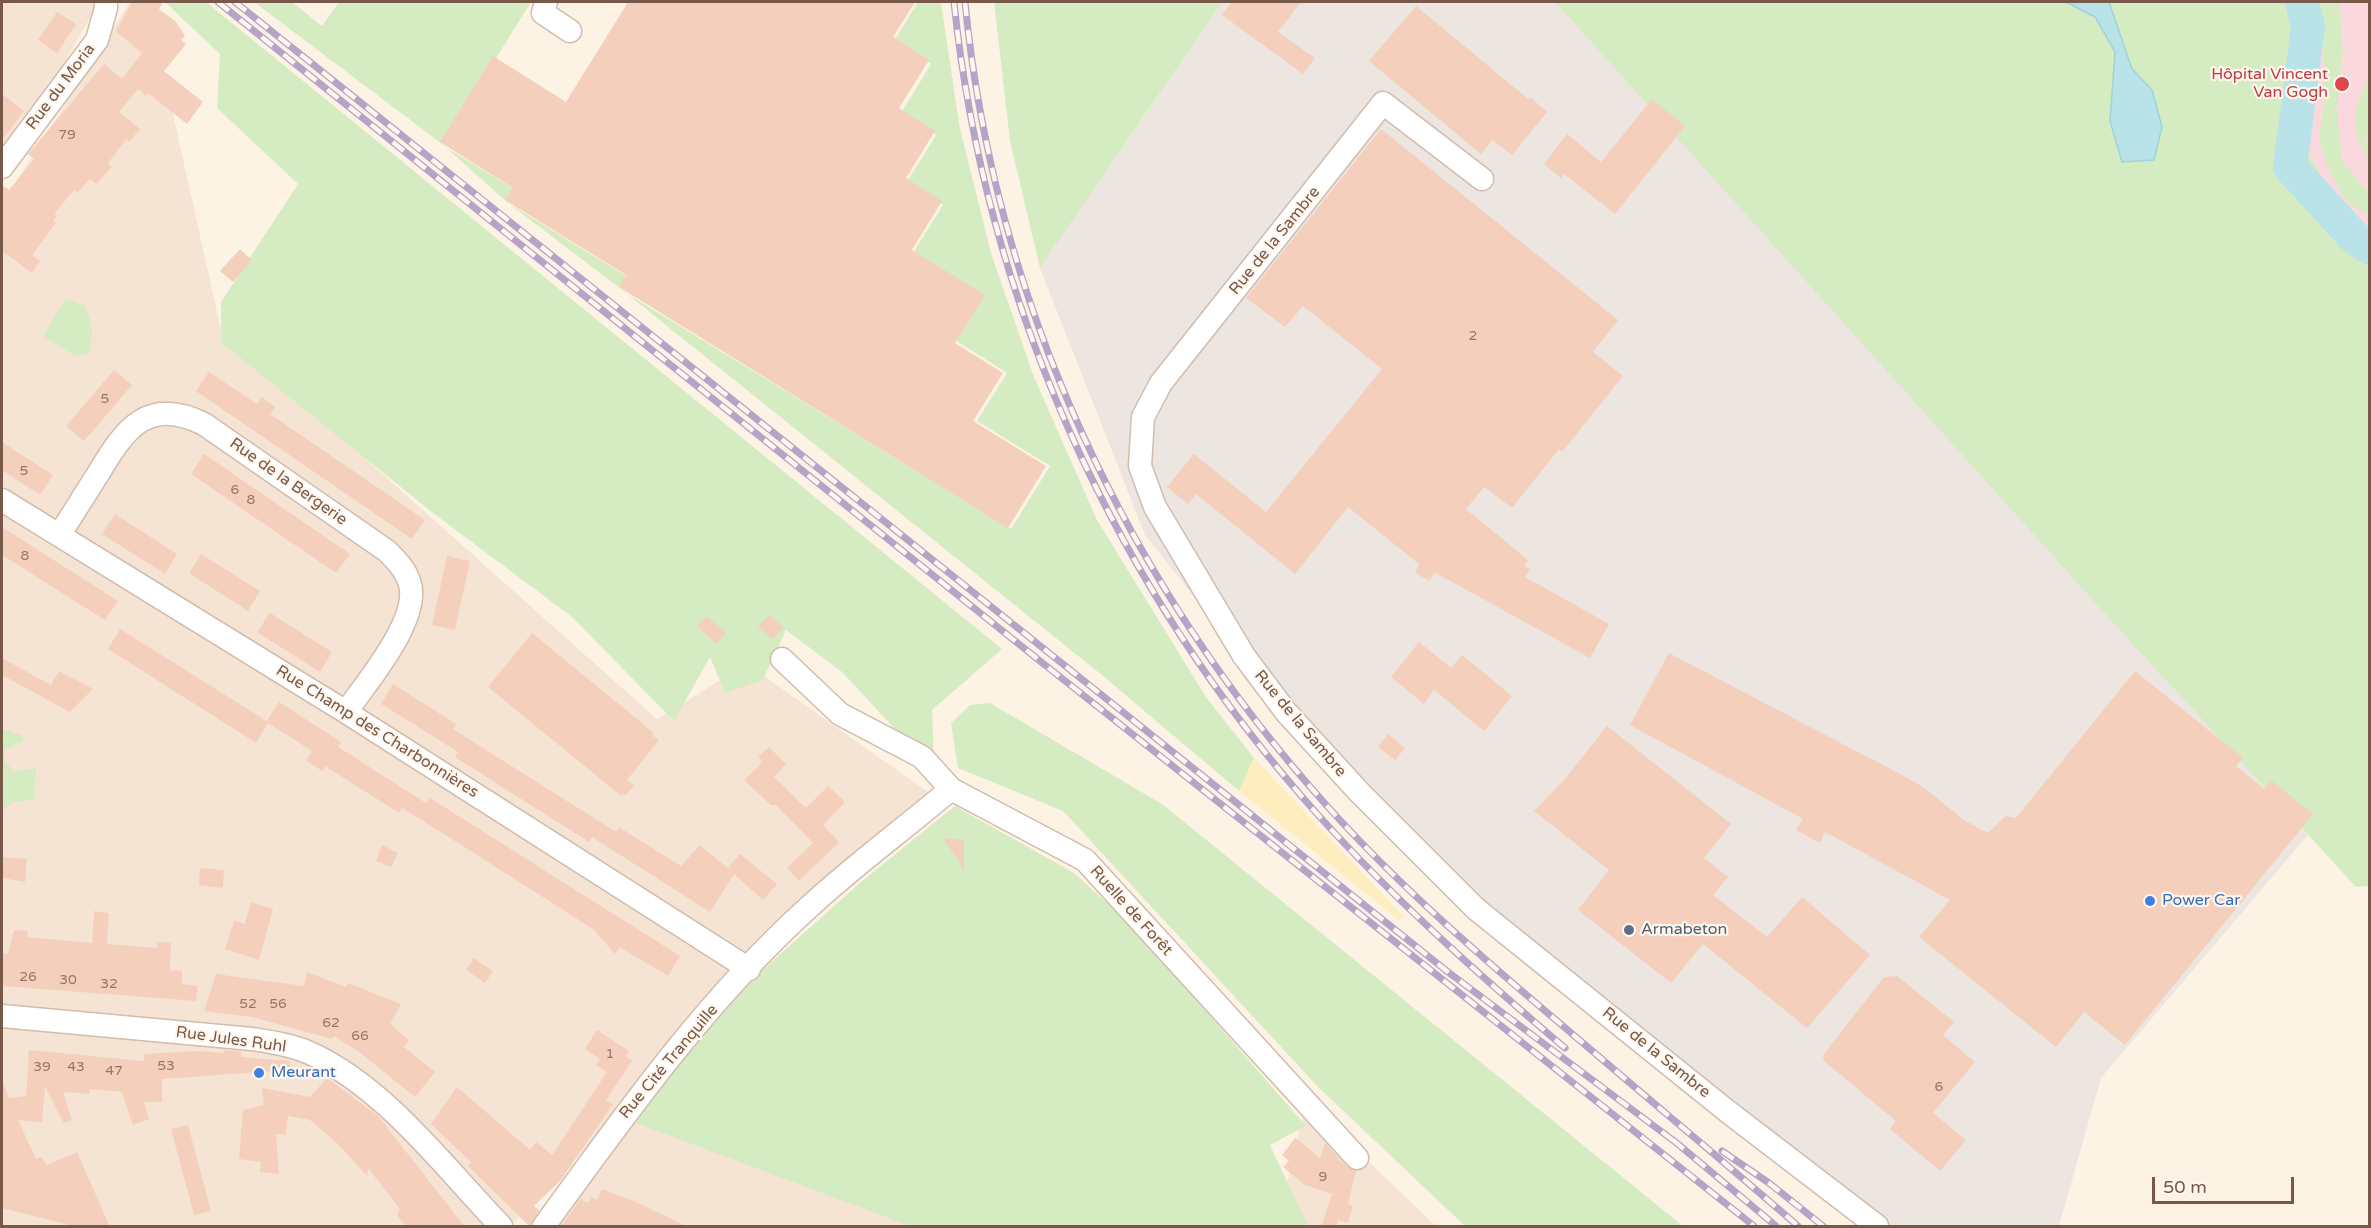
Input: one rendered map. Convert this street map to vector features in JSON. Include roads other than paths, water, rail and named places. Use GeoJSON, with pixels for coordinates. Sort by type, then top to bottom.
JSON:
{"type":"FeatureCollection","features":[{"type":"Feature","properties":{"kind":"street","name":"Rue du Moria"},"geometry":{"type":"LineString","coordinates":[[2,167],[97,40],[106,2]]}},
{"type":"Feature","properties":{"kind":"street"},"geometry":{"type":"LineString","coordinates":[[546,2],[543,13],[570,31]]}},
{"type":"Feature","properties":{"kind":"street","name":"Rue de la Sambre"},"geometry":{"type":"LineString","coordinates":[[1482,179],[1383,104],[1161,383],[1143,417],[1140,466],[1155,507],[1244,656],[1286,712],[1359,792],[1476,909],[1726,1111],[1877,1227]]}},
{"type":"Feature","properties":{"kind":"street","name":"Rue de la Bergerie"},"geometry":{"type":"LineString","coordinates":[[60,534],[121,436],[143,419],[164,414],[185,415],[204,424],[387,551],[401,565],[410,583],[409,607],[402,629],[346,712]]}},
{"type":"Feature","properties":{"kind":"street","name":"Rue Champ des Charbonnières"},"geometry":{"type":"LineString","coordinates":[[2,500],[346,712],[749,969]]}},
{"type":"Feature","properties":{"kind":"street","name":"Ruelle de Forêt"},"geometry":{"type":"LineString","coordinates":[[782,658],[840,714],[922,757],[951,789],[1085,860],[1357,1158]]}},
{"type":"Feature","properties":{"kind":"street","name":"Rue Cité Tranquille"},"geometry":{"type":"LineString","coordinates":[[544,1227],[635,1101],[749,969],[807,908],[951,789]]}},
{"type":"Feature","properties":{"kind":"street","name":"Rue Jules Ruhl"},"geometry":{"type":"LineString","coordinates":[[2,1016],[252,1040],[281,1044],[309,1053],[357,1080],[396,1116],[501,1227]]}},
{"type":"Feature","properties":{"kind":"water"},"geometry":{"type":"Polygon","coordinates":[[[2066,2],[2109,2],[2132,69],[2152,90],[2162,127],[2154,160],[2122,162],[2110,121],[2115,52],[2095,17],[2066,2]]]}},
{"type":"Feature","properties":{"kind":"waterway"},"geometry":{"type":"LineString","coordinates":[[2302,2],[2308,27],[2290,167],[2354,237],[2370,248]]}},
{"type":"Feature","properties":{"kind":"railway"},"geometry":{"type":"LineString","coordinates":[[218,2],[1040,661],[1754,1226]]}},
{"type":"Feature","properties":{"kind":"railway"},"geometry":{"type":"LineString","coordinates":[[235,2],[1448,972],[1678,1144]]}},
{"type":"Feature","properties":{"kind":"railway"},"geometry":{"type":"LineString","coordinates":[[954,2],[970,114],[996,225],[1030,333],[1072,438],[1123,539],[1181,636],[1247,729],[1319,816],[1438,936],[1565,1048]]}},
{"type":"Feature","properties":{"kind":"railway"},"geometry":{"type":"LineString","coordinates":[[965,2],[981,113],[1006,223],[1040,329],[1082,433],[1132,533],[1191,629],[1256,721],[1328,807],[1385,867],[1507,978],[1798,1226]]}},
{"type":"Feature","properties":{"kind":"railway"},"geometry":{"type":"LineString","coordinates":[[1673,1140],[1776,1226]]}},
{"type":"Feature","properties":{"kind":"railway"},"geometry":{"type":"LineString","coordinates":[[1722,1151],[1769,1183],[1823,1226]]}},
{"type":"Feature","properties":{"kind":"place","name":"Hôpital Vincent Van Gogh"},"geometry":{"type":"Point","coordinates":[2342,84]}},
{"type":"Feature","properties":{"kind":"place","name":"Power Car"},"geometry":{"type":"Point","coordinates":[2150,901]}},
{"type":"Feature","properties":{"kind":"place","name":"Armabeton"},"geometry":{"type":"Point","coordinates":[1629,930]}},
{"type":"Feature","properties":{"kind":"place","name":"Meurant"},"geometry":{"type":"Point","coordinates":[259,1073]}}]}
